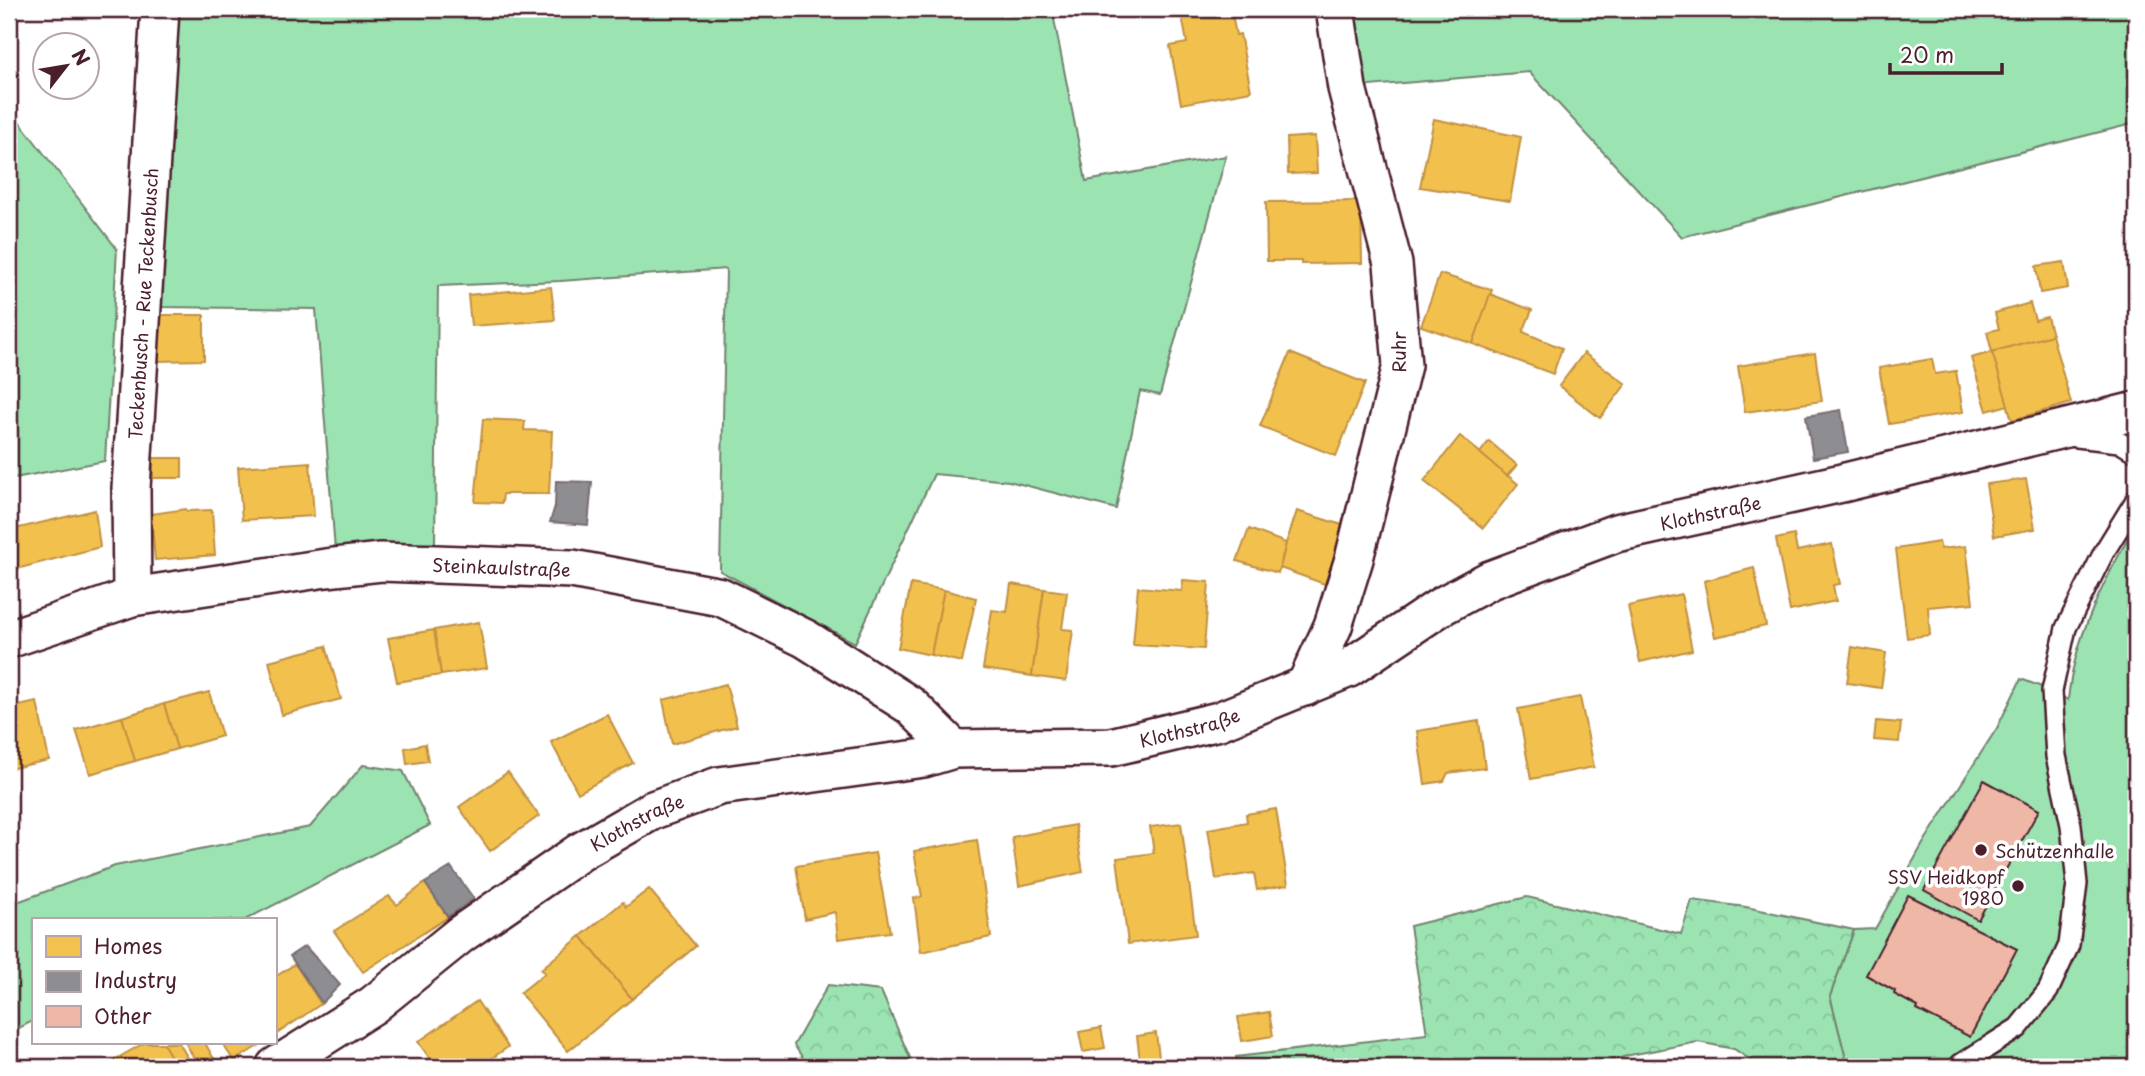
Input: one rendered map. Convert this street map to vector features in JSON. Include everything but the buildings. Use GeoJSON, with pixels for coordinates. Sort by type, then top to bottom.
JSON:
{"type":"FeatureCollection","features":[{"type":"Feature","properties":{"kind":"street","name":"Teckenbusch - Rue Teckenbusch"},"geometry":{"type":"LineString","coordinates":[[132,597],[131,488],[160,9]]}},
{"type":"Feature","properties":{"kind":"street","name":"Ruhr"},"geometry":{"type":"LineString","coordinates":[[1305,687],[1333,626],[1354,559],[1402,365],[1394,264],[1347,88],[1335,9]]}},
{"type":"Feature","properties":{"kind":"street","name":"Klothstraße"},"geometry":{"type":"LineString","coordinates":[[275,1067],[373,1004],[461,934],[580,852],[653,810],[719,786],[924,758],[954,749],[1044,750],[1111,747],[1219,721],[1349,668],[1440,607],[1490,580],[1616,533],[1842,483],[2136,411]]}},
{"type":"Feature","properties":{"kind":"street","name":"Steinkaulstraße"},"geometry":{"type":"LineString","coordinates":[[9,639],[132,597],[326,568],[381,562],[572,569],[721,597],[807,639],[912,706],[954,749]]}},
{"type":"Feature","properties":{"kind":"lane"},"geometry":{"type":"LineString","coordinates":[[2050,433],[2119,443],[2136,452]]}},
{"type":"Feature","properties":{"kind":"lane"},"geometry":{"type":"LineString","coordinates":[[1961,1064],[2018,1028],[2049,991],[2068,945],[2077,884],[2071,825],[2056,756],[2052,691],[2066,628],[2104,552],[2136,499]]}},
{"type":"Feature","properties":{"kind":"green space"},"geometry":{"type":"Polygon","coordinates":[[[173,9],[1052,9],[1086,181],[1226,156],[1160,395],[1140,391],[1116,509],[1009,481],[934,474],[855,643],[720,571],[726,269],[560,281],[438,286],[435,543],[335,550],[316,309],[161,307],[173,9]]]}},
{"type":"Feature","properties":{"kind":"green space"},"geometry":{"type":"Polygon","coordinates":[[[1335,9],[2136,9],[2136,123],[1682,237],[1529,72],[1347,88],[1335,9]]]}},
{"type":"Feature","properties":{"kind":"green space"},"geometry":{"type":"Polygon","coordinates":[[[9,108],[117,249],[105,461],[9,479],[9,108]]]}},
{"type":"Feature","properties":{"kind":"green space","name":"SSV Heidkopf 1980"},"geometry":{"type":"Polygon","coordinates":[[[2136,524],[2136,1067],[1848,1067],[1830,996],[1854,930],[1875,929],[1924,842],[1997,728],[2021,679],[2068,700],[2071,677],[2084,631],[2102,587],[2136,524]]]}},
{"type":"Feature","properties":{"kind":"green space"},"geometry":{"type":"Polygon","coordinates":[[[363,765],[403,771],[430,825],[249,918],[32,918],[32,1022],[9,1033],[9,905],[115,866],[310,827],[363,765]]]}},
{"type":"Feature","properties":{"kind":"green space"},"geometry":{"type":"Polygon","coordinates":[[[1527,897],[1681,934],[1692,900],[1746,907],[1854,930],[1830,996],[1848,1067],[1761,1067],[1734,1049],[1698,1042],[1630,1055],[1591,1067],[1237,1067],[1236,1057],[1427,1034],[1410,926],[1527,897]]]}},
{"type":"Feature","properties":{"kind":"green space"},"geometry":{"type":"Polygon","coordinates":[[[828,985],[881,991],[914,1067],[809,1067],[794,1045],[828,985]]]}},
{"type":"Feature","properties":{"kind":"place","name":"Schützenhalle"},"geometry":{"type":"Point","coordinates":[1981,850]}},
{"type":"Feature","properties":{"kind":"place","name":"SSV Heidkopf 1980"},"geometry":{"type":"Point","coordinates":[2018,886]}}]}
